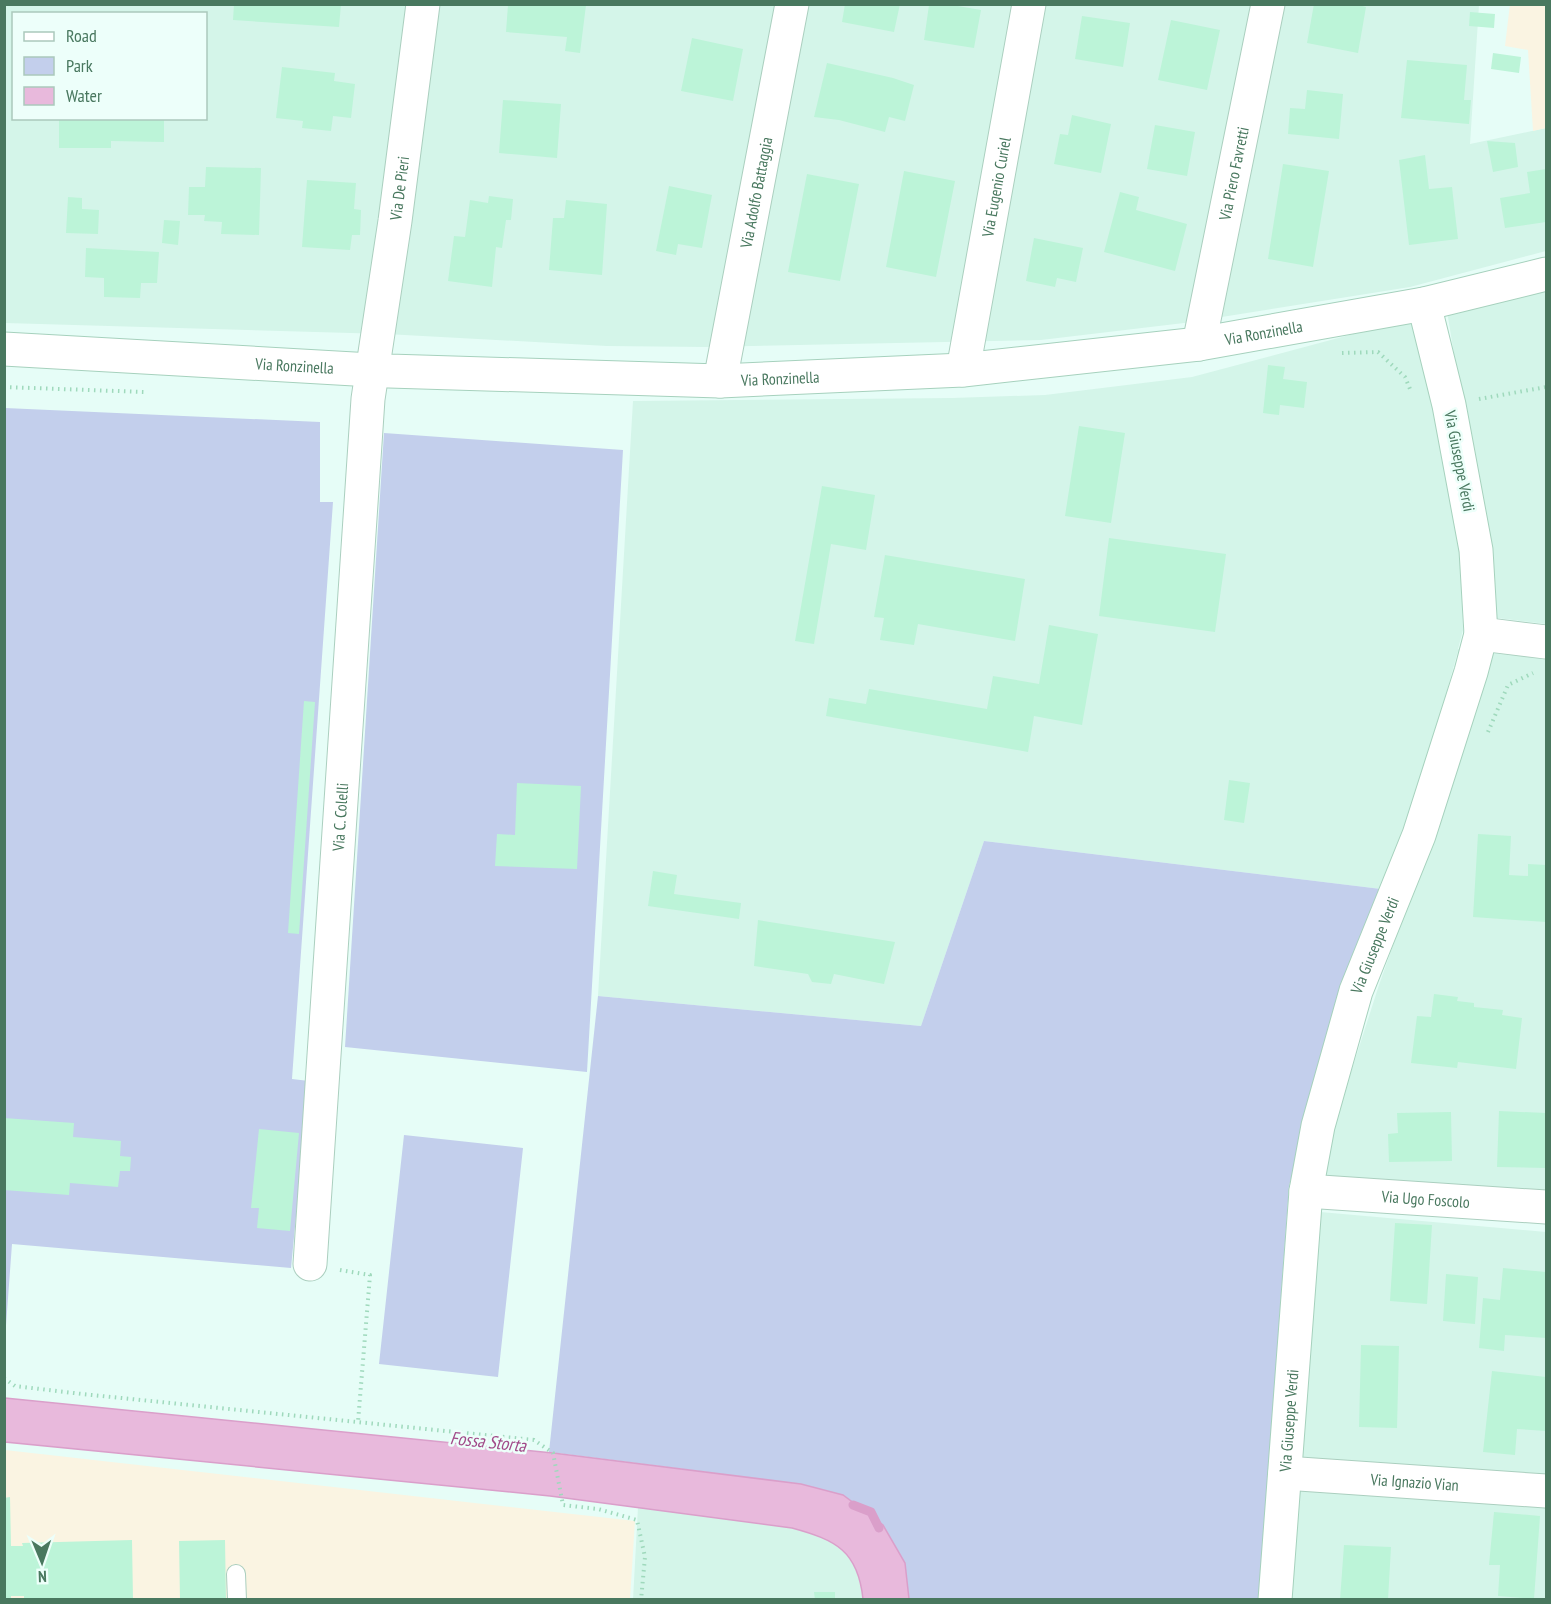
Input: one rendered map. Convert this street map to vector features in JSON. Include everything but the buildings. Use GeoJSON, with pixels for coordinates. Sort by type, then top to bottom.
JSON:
{"type":"FeatureCollection","features":[{"type":"Feature","properties":{"kind":"street","name":"Via De Pieri"},"geometry":{"type":"LineString","coordinates":[[372,370],[395,220],[423,4]]}},
{"type":"Feature","properties":{"kind":"street","name":"Via Adolfo Battaggia"},"geometry":{"type":"LineString","coordinates":[[720,381],[792,4]]}},
{"type":"Feature","properties":{"kind":"street","name":"Via Eugenio Curiel"},"geometry":{"type":"LineString","coordinates":[[963,370],[1029,4]]}},
{"type":"Feature","properties":{"kind":"street","name":"Via Piero Favretti"},"geometry":{"type":"LineString","coordinates":[[1199,344],[1268,4]]}},
{"type":"Feature","properties":{"kind":"street","name":"Via Ronzinella"},"geometry":{"type":"LineString","coordinates":[[4,349],[372,370],[720,381],[963,370],[1199,344],[1424,304],[1546,274]]}},
{"type":"Feature","properties":{"kind":"street","name":"Via Giuseppe Verdi"},"geometry":{"type":"LineString","coordinates":[[1275,1599],[1306,1191],[1318,1126],[1356,991],[1419,835],[1472,672],[1481,634],[1476,550],[1449,405],[1424,304]]}},
{"type":"Feature","properties":{"kind":"street","name":"Via C. Colelli"},"geometry":{"type":"LineString","coordinates":[[310,1264],[366,422],[372,370]]}},
{"type":"Feature","properties":{"kind":"street"},"geometry":{"type":"LineString","coordinates":[[1481,634],[1546,642]]}},
{"type":"Feature","properties":{"kind":"street","name":"Via Ugo Foscolo"},"geometry":{"type":"LineString","coordinates":[[1306,1191],[1546,1207]]}},
{"type":"Feature","properties":{"kind":"street","name":"Via Ignazio Vian"},"geometry":{"type":"LineString","coordinates":[[1285,1473],[1546,1491]]}},
{"type":"Feature","properties":{"kind":"lane"},"geometry":{"type":"LineString","coordinates":[[236,1574],[237,1599]]}},
{"type":"Feature","properties":{"kind":"path"},"geometry":{"type":"LineString","coordinates":[[1485,738],[1508,685],[1535,672]]}},
{"type":"Feature","properties":{"kind":"path"},"geometry":{"type":"LineString","coordinates":[[310,1264],[370,1275],[358,1422]]}},
{"type":"Feature","properties":{"kind":"path"},"geometry":{"type":"LineString","coordinates":[[4,1378],[15,1386],[534,1440],[554,1453],[563,1505],[598,1509],[637,1520],[645,1557],[641,1599]]}},
{"type":"Feature","properties":{"kind":"shaded area"},"geometry":{"type":"Polygon","coordinates":[[[1510,4],[1546,5],[1546,128],[1533,131],[1528,50],[1505,46],[1510,4]]]}},
{"type":"Feature","properties":{"kind":"shaded area"},"geometry":{"type":"Polygon","coordinates":[[[4,5],[1479,5],[1470,144],[1546,128],[1546,251],[1410,287],[1184,323],[1041,340],[705,347],[607,346],[386,334],[5,323],[4,5]]]}},
{"type":"Feature","properties":{"kind":"shaded area"},"geometry":{"type":"Polygon","coordinates":[[[1546,291],[1546,624],[1497,618],[1447,311],[1546,291]]]}},
{"type":"Feature","properties":{"kind":"shaded area"},"geometry":{"type":"Polygon","coordinates":[[[1413,318],[1460,533],[1463,630],[1458,649],[1546,658],[1546,1194],[1317,1178],[1379,985],[1421,866],[1448,743],[1458,651],[1403,835],[1381,889],[984,841],[921,1026],[598,996],[633,401],[1045,395],[1192,377],[1413,318]]]}},
{"type":"Feature","properties":{"kind":"shaded area"},"geometry":{"type":"Polygon","coordinates":[[[1309,1211],[1546,1232],[1546,1599],[1278,1600],[1309,1211]]]}},
{"type":"Feature","properties":{"kind":"shaded area"},"geometry":{"type":"Polygon","coordinates":[[[5,1450],[635,1521],[630,1599],[5,1600],[5,1450]]]}},
{"type":"Feature","properties":{"kind":"shaded area"},"geometry":{"type":"Polygon","coordinates":[[[638,1507],[792,1528],[823,1536],[848,1554],[861,1578],[863,1599],[633,1600],[638,1507]]]}},
{"type":"Feature","properties":{"kind":"green space"},"geometry":{"type":"Polygon","coordinates":[[[5,408],[320,422],[320,502],[333,502],[292,1079],[309,1081],[291,1268],[12,1244],[5,1339],[5,408]]]}},
{"type":"Feature","properties":{"kind":"green space"},"geometry":{"type":"Polygon","coordinates":[[[384,433],[623,450],[587,1072],[345,1047],[384,433]]]}},
{"type":"Feature","properties":{"kind":"green space"},"geometry":{"type":"Polygon","coordinates":[[[984,841],[1381,889],[1345,985],[1289,1186],[1259,1599],[909,1599],[905,1563],[883,1525],[843,1495],[801,1484],[549,1452],[598,996],[921,1026],[984,841]]]}},
{"type":"Feature","properties":{"kind":"green space"},"geometry":{"type":"Polygon","coordinates":[[[404,1135],[523,1148],[498,1377],[379,1364],[404,1135]]]}},
{"type":"Feature","properties":{"kind":"water"},"geometry":{"type":"Polygon","coordinates":[[[5,1398],[553,1453],[801,1484],[843,1495],[883,1525],[905,1563],[909,1599],[863,1599],[856,1569],[842,1550],[821,1537],[792,1528],[550,1496],[5,1442],[5,1398]]]}},
{"type":"Feature","properties":{"kind":"waterway","name":"Fossa Storta"},"geometry":{"type":"LineString","coordinates":[[853,1505],[871,1512],[879,1528]]}}]}
